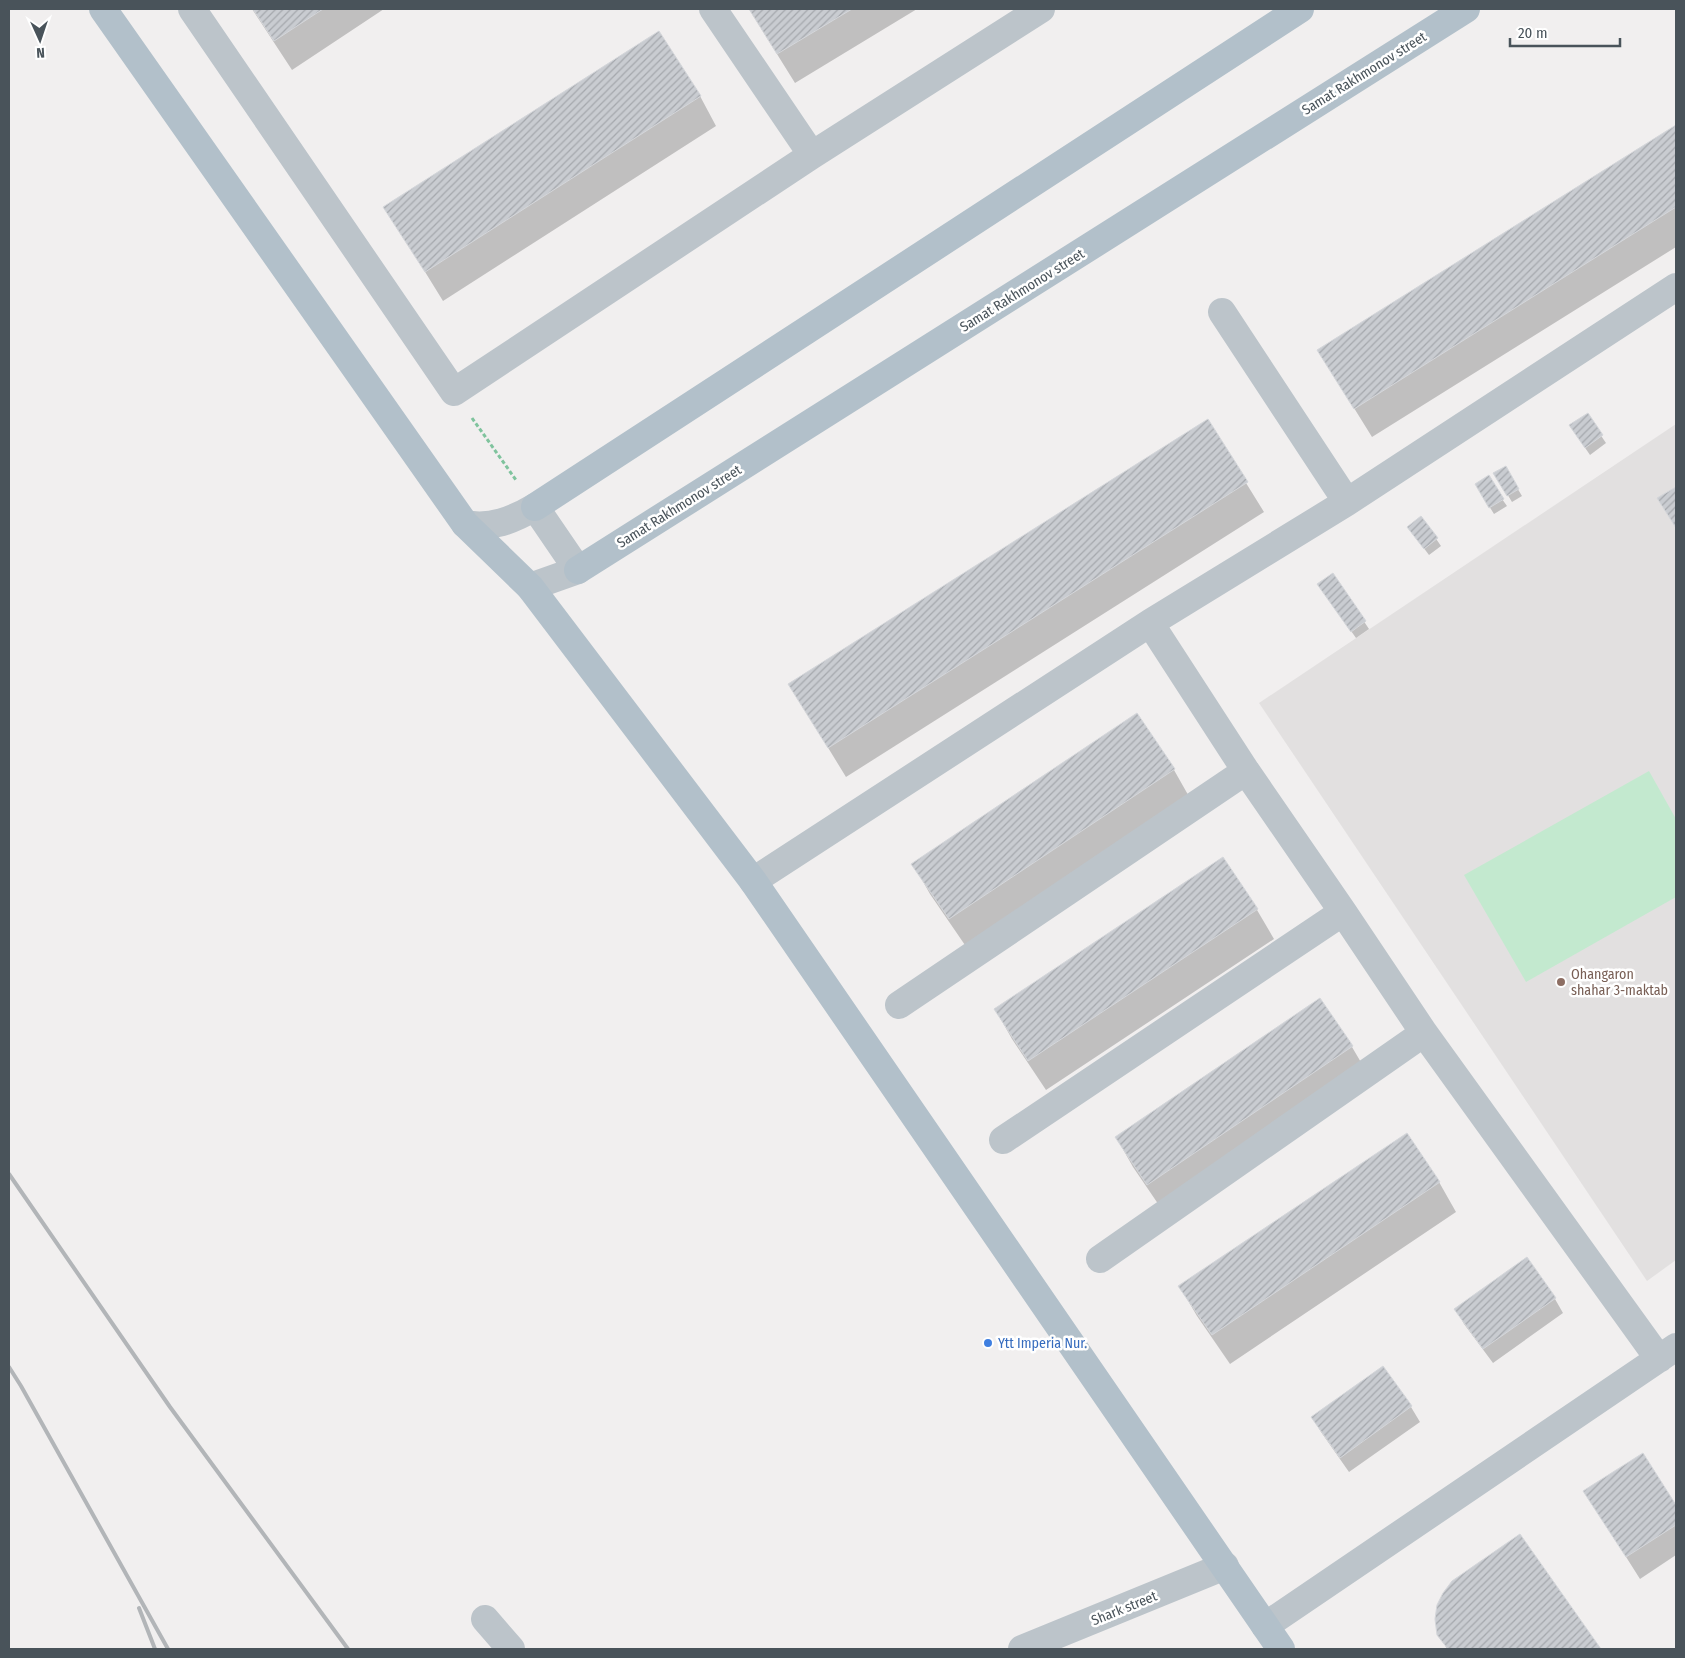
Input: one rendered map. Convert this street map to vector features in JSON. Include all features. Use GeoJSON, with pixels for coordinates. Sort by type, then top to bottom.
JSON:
{"type":"FeatureCollection","features":[{"type":"Feature","properties":{"kind":"main road"},"geometry":{"type":"LineString","coordinates":[[103,9],[465,524],[530,588],[753,881],[1281,1649]]}},
{"type":"Feature","properties":{"kind":"main road"},"geometry":{"type":"LineString","coordinates":[[535,507],[1300,9]]}},
{"type":"Feature","properties":{"kind":"main road","name":"Samat Rakhmonov street"},"geometry":{"type":"LineString","coordinates":[[578,570],[1466,9]]}},
{"type":"Feature","properties":{"kind":"street"},"geometry":{"type":"LineString","coordinates":[[192,9],[454,392],[812,155],[1041,9]]}},
{"type":"Feature","properties":{"kind":"street"},"geometry":{"type":"LineString","coordinates":[[713,9],[812,155]]}},
{"type":"Feature","properties":{"kind":"street"},"geometry":{"type":"LineString","coordinates":[[753,881],[1150,624],[1346,502],[1676,287]]}},
{"type":"Feature","properties":{"kind":"street"},"geometry":{"type":"LineString","coordinates":[[1222,312],[1346,502]]}},
{"type":"Feature","properties":{"kind":"street"},"geometry":{"type":"LineString","coordinates":[[465,524],[488,526],[504,522],[535,507],[578,570],[530,588]]}},
{"type":"Feature","properties":{"kind":"street"},"geometry":{"type":"LineString","coordinates":[[1150,624],[1246,771],[1424,1033],[1668,1353],[1265,1626]]}},
{"type":"Feature","properties":{"kind":"street"},"geometry":{"type":"LineString","coordinates":[[899,1005],[1246,771]]}},
{"type":"Feature","properties":{"kind":"street"},"geometry":{"type":"LineString","coordinates":[[1003,1140],[1343,912]]}},
{"type":"Feature","properties":{"kind":"street"},"geometry":{"type":"LineString","coordinates":[[1100,1259],[1424,1033]]}},
{"type":"Feature","properties":{"kind":"street","name":"Shark street"},"geometry":{"type":"LineString","coordinates":[[1022,1649],[1225,1566]]}},
{"type":"Feature","properties":{"kind":"street"},"geometry":{"type":"LineString","coordinates":[[484,1619],[511,1649]]}},
{"type":"Feature","properties":{"kind":"path"},"geometry":{"type":"LineString","coordinates":[[454,392],[535,507]]}},
{"type":"Feature","properties":{"kind":"shaded area","name":"Ohangaron shahar 3-maktab"},"geometry":{"type":"Polygon","coordinates":[[[1676,424],[1676,1260],[1647,1281],[1259,703],[1676,424]]]}},
{"type":"Feature","properties":{"kind":"green space"},"geometry":{"type":"Polygon","coordinates":[[[1649,771],[1676,819],[1676,897],[1526,982],[1464,875],[1649,771]]]}},
{"type":"Feature","properties":{"kind":"building"},"geometry":{"type":"Polygon","coordinates":[[[253,9],[323,9],[274,41],[253,9]]]}},
{"type":"Feature","properties":{"kind":"building"},"geometry":{"type":"Polygon","coordinates":[[[749,9],[852,9],[777,54],[749,9]]]}},
{"type":"Feature","properties":{"kind":"building"},"geometry":{"type":"Polygon","coordinates":[[[659,31],[701,96],[425,272],[383,207],[659,31]]]}},
{"type":"Feature","properties":{"kind":"building"},"geometry":{"type":"Polygon","coordinates":[[[1676,125],[1676,207],[1354,409],[1317,350],[1676,125]]]}},
{"type":"Feature","properties":{"kind":"building"},"geometry":{"type":"Polygon","coordinates":[[[1588,413],[1603,435],[1585,448],[1569,425],[1588,413]]]}},
{"type":"Feature","properties":{"kind":"building"},"geometry":{"type":"Polygon","coordinates":[[[1208,419],[1248,482],[828,748],[788,684],[1208,419]]]}},
{"type":"Feature","properties":{"kind":"building"},"geometry":{"type":"Polygon","coordinates":[[[1506,466],[1519,489],[1507,496],[1493,473],[1506,466]]]}},
{"type":"Feature","properties":{"kind":"building"},"geometry":{"type":"Polygon","coordinates":[[[1489,475],[1504,499],[1489,508],[1475,484],[1489,475]]]}},
{"type":"Feature","properties":{"kind":"building"},"geometry":{"type":"Polygon","coordinates":[[[1676,487],[1676,528],[1657,498],[1676,487]]]}},
{"type":"Feature","properties":{"kind":"building"},"geometry":{"type":"Polygon","coordinates":[[[1421,516],[1438,538],[1424,549],[1407,527],[1421,516]]]}},
{"type":"Feature","properties":{"kind":"building"},"geometry":{"type":"Polygon","coordinates":[[[1333,573],[1366,621],[1351,632],[1317,584],[1333,573]]]}},
{"type":"Feature","properties":{"kind":"building"},"geometry":{"type":"Polygon","coordinates":[[[1137,713],[1175,769],[949,919],[911,864],[1137,713]]]}},
{"type":"Feature","properties":{"kind":"building"},"geometry":{"type":"Polygon","coordinates":[[[1223,857],[1258,909],[1028,1061],[994,1009],[1223,857]]]}},
{"type":"Feature","properties":{"kind":"building"},"geometry":{"type":"Polygon","coordinates":[[[1320,998],[1353,1046],[1147,1185],[1115,1137],[1320,998]]]}},
{"type":"Feature","properties":{"kind":"building"},"geometry":{"type":"Polygon","coordinates":[[[1407,1133],[1440,1182],[1212,1335],[1178,1286],[1407,1133]]]}},
{"type":"Feature","properties":{"kind":"building"},"geometry":{"type":"Polygon","coordinates":[[[1527,1257],[1556,1298],[1483,1349],[1454,1309],[1527,1257]]]}},
{"type":"Feature","properties":{"kind":"building"},"geometry":{"type":"Polygon","coordinates":[[[1383,1366],[1412,1406],[1340,1458],[1311,1417],[1383,1366]]]}},
{"type":"Feature","properties":{"kind":"building"},"geometry":{"type":"Polygon","coordinates":[[[1643,1453],[1676,1505],[1676,1525],[1626,1557],[1583,1491],[1643,1453]]]}},
{"type":"Feature","properties":{"kind":"building"},"geometry":{"type":"Polygon","coordinates":[[[1520,1534],[1601,1649],[1448,1649],[1437,1635],[1435,1619],[1437,1605],[1452,1581],[1520,1534]]]}},
{"type":"Feature","properties":{"kind":"railway"},"geometry":{"type":"LineString","coordinates":[[9,1174],[170,1407],[348,1649]]}},
{"type":"Feature","properties":{"kind":"railway"},"geometry":{"type":"LineString","coordinates":[[9,1367],[168,1649]]}},
{"type":"Feature","properties":{"kind":"railway"},"geometry":{"type":"LineString","coordinates":[[139,1608],[155,1649]]}},
{"type":"Feature","properties":{"kind":"place","name":"Ohangaron shahar 3-maktab"},"geometry":{"type":"Point","coordinates":[1561,982]}},
{"type":"Feature","properties":{"kind":"place","name":"Ytt Imperia Nur."},"geometry":{"type":"Point","coordinates":[988,1343]}}]}
